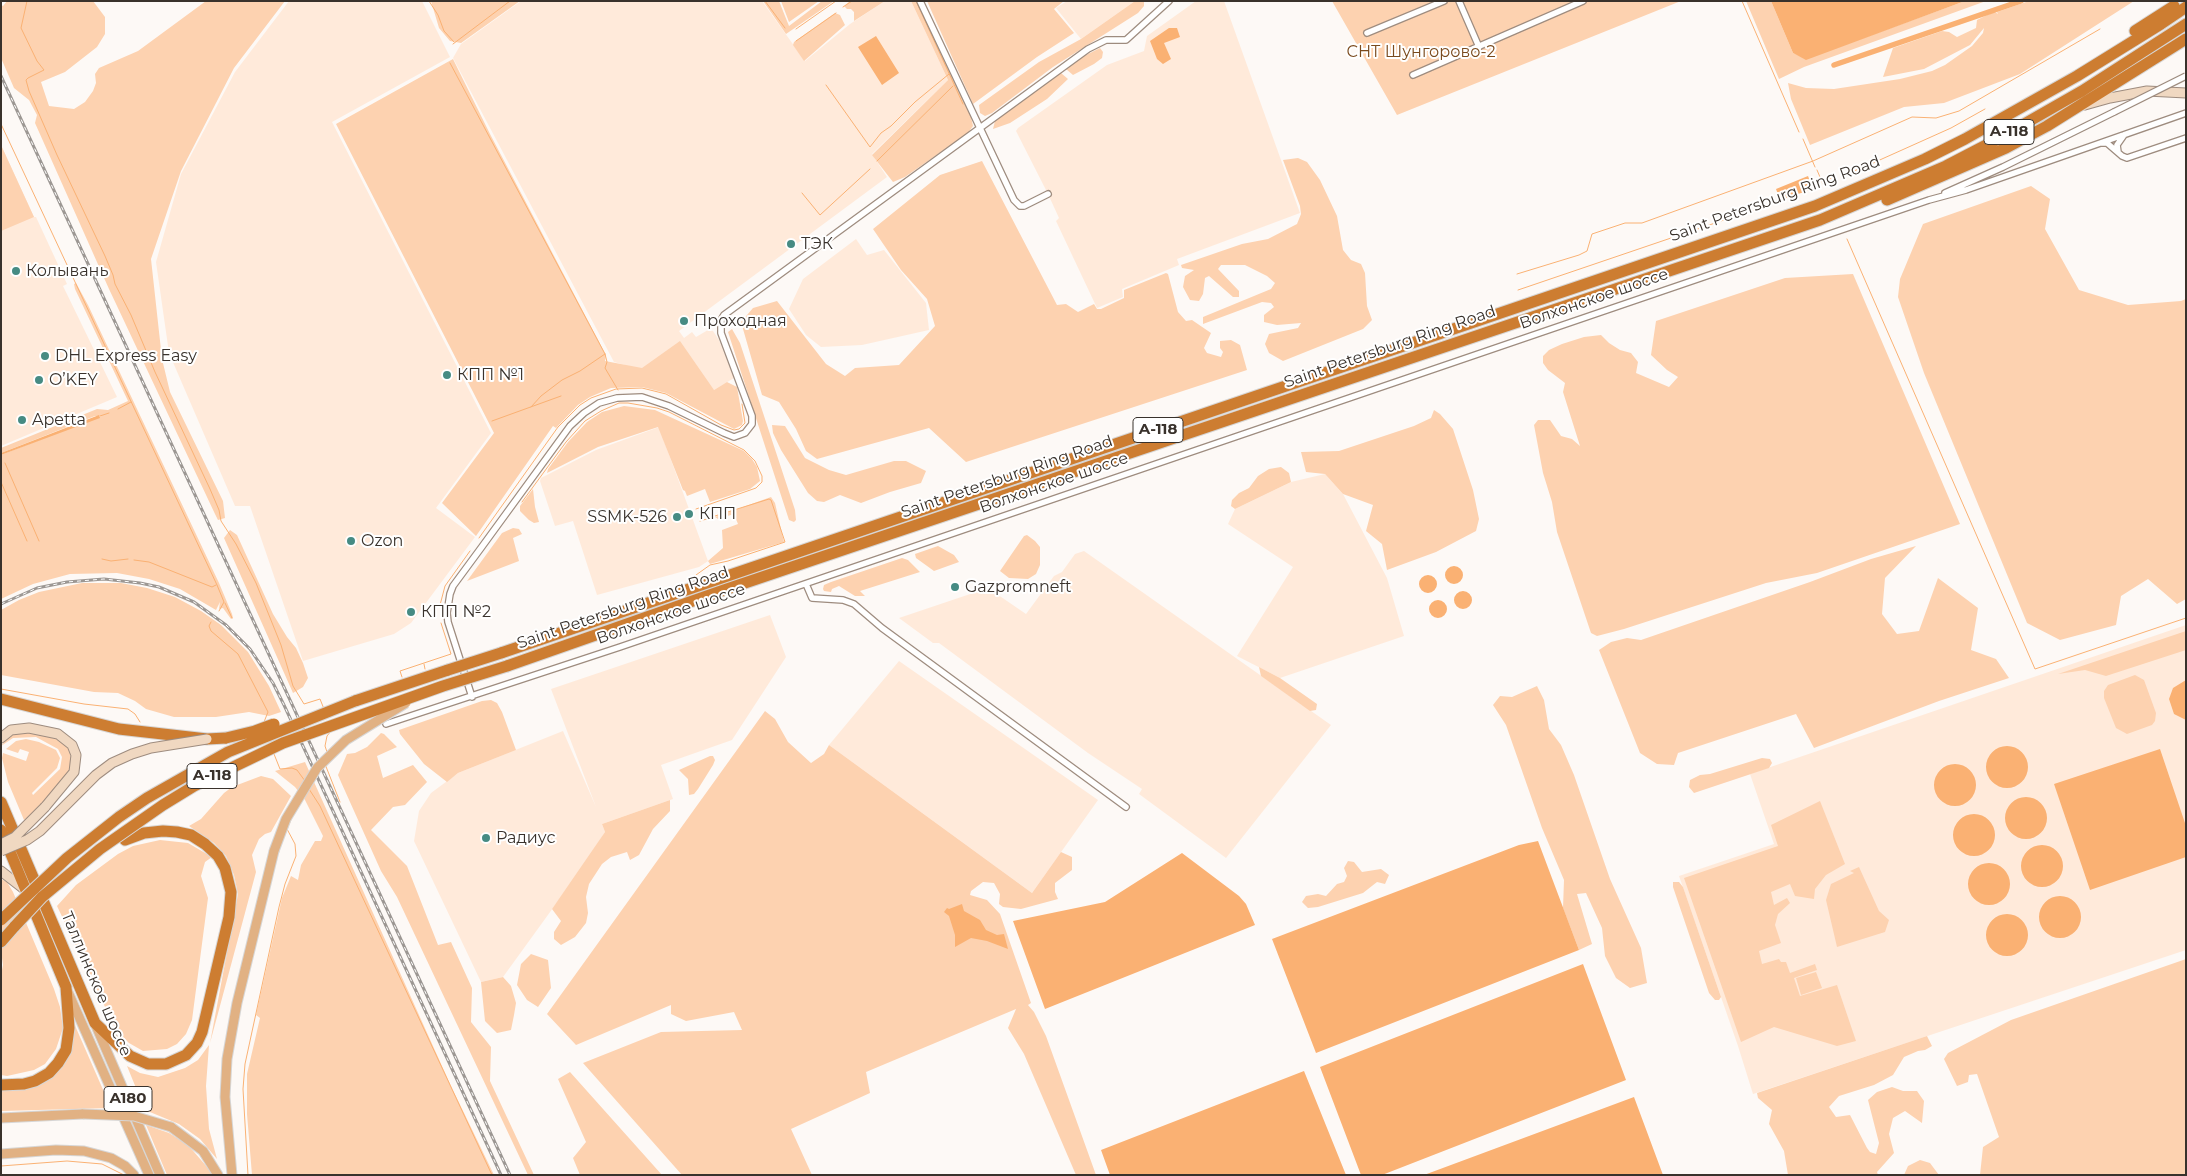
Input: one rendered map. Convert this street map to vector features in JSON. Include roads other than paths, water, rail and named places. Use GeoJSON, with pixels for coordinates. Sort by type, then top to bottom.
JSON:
{"type":"FeatureCollection","features":[{"type":"Feature","properties":{"kind":"highway"},"geometry":{"type":"LineString","coordinates":[[2059,86],[2181,1]]}},
{"type":"Feature","properties":{"kind":"highway","name":"Saint Petersburg Ring Road"},"geometry":{"type":"LineString","coordinates":[[1,920],[67,858],[119,817],[228,752],[355,701],[1796,212],[1925,159],[2059,86],[2186,7]]}},
{"type":"Feature","properties":{"kind":"highway","name":"Saint Petersburg Ring Road"},"geometry":{"type":"LineString","coordinates":[[1,942],[42,897],[100,849],[194,786],[283,743],[752,580],[1820,220],[1946,166],[2082,91],[2186,24]]}},
{"type":"Feature","properties":{"kind":"highway"},"geometry":{"type":"LineString","coordinates":[[1820,220],[1861,210],[1932,182],[2006,148],[2078,108],[2186,38]]}},
{"type":"Feature","properties":{"kind":"highway"},"geometry":{"type":"LineString","coordinates":[[1,699],[119,729],[207,739],[241,735],[301,714],[355,701]]}},
{"type":"Feature","properties":{"kind":"highway","name":"Таллинское шоссе"},"geometry":{"type":"LineString","coordinates":[[2,804],[95,1023]]}},
{"type":"Feature","properties":{"kind":"highway","name":"Таллинское шоссе"},"geometry":{"type":"LineString","coordinates":[[1,830],[66,987]]}},
{"type":"Feature","properties":{"kind":"highway"},"geometry":{"type":"LineString","coordinates":[[15,926],[29,917],[66,882],[101,855],[120,843],[144,833],[177,832],[191,836],[205,844],[218,856],[225,868],[232,892],[230,917],[202,1032],[196,1043],[186,1055],[176,1061],[166,1064],[148,1064],[130,1056],[95,1023]]}},
{"type":"Feature","properties":{"kind":"highway"},"geometry":{"type":"LineString","coordinates":[[1,1084],[24,1084],[35,1081],[49,1073],[58,1063],[66,1050],[68,1037],[66,987]]}},
{"type":"Feature","properties":{"kind":"main road"},"geometry":{"type":"LineString","coordinates":[[2078,108],[2110,98],[2147,91],[2186,93]]}},
{"type":"Feature","properties":{"kind":"main road"},"geometry":{"type":"LineString","coordinates":[[232,1175],[225,1098],[227,1059],[240,994],[274,851],[286,819],[317,768],[346,740],[408,702],[443,686]]}},
{"type":"Feature","properties":{"kind":"main road"},"geometry":{"type":"LineString","coordinates":[[1,738],[11,730],[19,728],[37,729],[58,734],[72,745],[76,754],[74,772],[45,807],[15,837],[1,844]]}},
{"type":"Feature","properties":{"kind":"main road"},"geometry":{"type":"LineString","coordinates":[[1,851],[27,840],[40,831],[96,775],[112,764],[132,754],[151,748],[207,739]]}},
{"type":"Feature","properties":{"kind":"main road"},"geometry":{"type":"LineString","coordinates":[[1,870],[25,890]]}},
{"type":"Feature","properties":{"kind":"main road","name":"Таллинское шоссе"},"geometry":{"type":"LineString","coordinates":[[66,987],[149,1175]]}},
{"type":"Feature","properties":{"kind":"main road","name":"Таллинское шоссе"},"geometry":{"type":"LineString","coordinates":[[95,1023],[160,1175]]}},
{"type":"Feature","properties":{"kind":"main road"},"geometry":{"type":"LineString","coordinates":[[1,1118],[82,1114],[134,1116],[171,1127],[202,1151],[218,1175]]}},
{"type":"Feature","properties":{"kind":"main road"},"geometry":{"type":"LineString","coordinates":[[1,1154],[84,1151],[110,1158],[125,1166],[134,1175]]}},
{"type":"Feature","properties":{"kind":"street"},"geometry":{"type":"LineString","coordinates":[[920,1],[1016,204],[1024,206],[1048,194]]}},
{"type":"Feature","properties":{"kind":"street"},"geometry":{"type":"LineString","coordinates":[[472,696],[448,622],[447,613],[450,594],[453,586],[485,541],[570,426],[599,403],[617,398],[642,397],[669,406],[734,437],[745,433],[752,424],[752,416],[721,333],[721,320],[724,315],[1100,42],[1126,40],[1169,1]]}},
{"type":"Feature","properties":{"kind":"street"},"geometry":{"type":"LineString","coordinates":[[1367,33],[1444,1]]}},
{"type":"Feature","properties":{"kind":"street"},"geometry":{"type":"LineString","coordinates":[[1459,1],[1479,47]]}},
{"type":"Feature","properties":{"kind":"street"},"geometry":{"type":"LineString","coordinates":[[1413,75],[1583,1]]}},
{"type":"Feature","properties":{"kind":"street","name":"Волхонское шоссе"},"geometry":{"type":"LineString","coordinates":[[1929,200],[2003,167],[2186,76]]}},
{"type":"Feature","properties":{"kind":"street","name":"Волхонское шоссе"},"geometry":{"type":"LineString","coordinates":[[386,724],[806,584],[1929,200],[1966,190],[2186,113]]}},
{"type":"Feature","properties":{"kind":"street"},"geometry":{"type":"LineString","coordinates":[[2118,152],[2118,145],[2124,135]]}},
{"type":"Feature","properties":{"kind":"street"},"geometry":{"type":"LineString","coordinates":[[2100,143],[2107,143],[2127,158],[2186,138]]}},
{"type":"Feature","properties":{"kind":"street"},"geometry":{"type":"LineString","coordinates":[[806,584],[812,598],[843,600],[854,604],[882,628],[1126,807]]}},
{"type":"Feature","properties":{"kind":"waterway"},"geometry":{"type":"LineString","coordinates":[[27,1],[21,28],[37,61],[44,70],[26,80],[29,91],[105,256],[115,284],[131,315],[155,372],[210,489],[219,510],[221,521],[236,544],[256,583],[281,645],[293,686],[304,704],[320,699],[324,709]]}},
{"type":"Feature","properties":{"kind":"waterway"},"geometry":{"type":"LineString","coordinates":[[429,1],[438,15],[444,31],[454,42]]}},
{"type":"Feature","properties":{"kind":"waterway"},"geometry":{"type":"LineString","coordinates":[[453,44],[510,1]]}},
{"type":"Feature","properties":{"kind":"waterway"},"geometry":{"type":"LineString","coordinates":[[765,1],[785,28]]}},
{"type":"Feature","properties":{"kind":"waterway"},"geometry":{"type":"LineString","coordinates":[[796,29],[836,1]]}},
{"type":"Feature","properties":{"kind":"waterway"},"geometry":{"type":"LineString","coordinates":[[843,7],[852,1]]}},
{"type":"Feature","properties":{"kind":"waterway"},"geometry":{"type":"LineString","coordinates":[[916,1],[963,104]]}},
{"type":"Feature","properties":{"kind":"waterway"},"geometry":{"type":"LineString","coordinates":[[1742,1],[1799,132]]}},
{"type":"Feature","properties":{"kind":"waterway"},"geometry":{"type":"LineString","coordinates":[[1834,65],[2021,1]]}},
{"type":"Feature","properties":{"kind":"waterway"},"geometry":{"type":"LineString","coordinates":[[796,41],[836,13]]}},
{"type":"Feature","properties":{"kind":"waterway"},"geometry":{"type":"LineString","coordinates":[[1517,274],[1587,251],[1592,234],[1625,223],[1642,223],[1813,161],[1912,117],[1936,118],[1959,111],[2100,29]]}},
{"type":"Feature","properties":{"kind":"waterway"},"geometry":{"type":"LineString","coordinates":[[450,63],[605,354],[607,362],[605,368],[618,390]]}},
{"type":"Feature","properties":{"kind":"waterway"},"geometry":{"type":"LineString","coordinates":[[826,85],[870,147],[881,133],[949,74]]}},
{"type":"Feature","properties":{"kind":"waterway"},"geometry":{"type":"LineString","coordinates":[[877,161],[953,86]]}},
{"type":"Feature","properties":{"kind":"waterway"},"geometry":{"type":"LineString","coordinates":[[1873,163],[1951,128],[1985,109]]}},
{"type":"Feature","properties":{"kind":"waterway"},"geometry":{"type":"LineString","coordinates":[[1,124],[217,585],[224,602],[219,611]]}},
{"type":"Feature","properties":{"kind":"waterway"},"geometry":{"type":"LineString","coordinates":[[1803,139],[1815,167]]}},
{"type":"Feature","properties":{"kind":"waterway"},"geometry":{"type":"LineString","coordinates":[[1854,171],[1863,167]]}},
{"type":"Feature","properties":{"kind":"waterway"},"geometry":{"type":"LineString","coordinates":[[802,193],[820,215],[870,169]]}},
{"type":"Feature","properties":{"kind":"waterway"},"geometry":{"type":"LineString","coordinates":[[1817,170],[1823,184]]}},
{"type":"Feature","properties":{"kind":"waterway"},"geometry":{"type":"LineString","coordinates":[[1823,182],[1831,178]]}},
{"type":"Feature","properties":{"kind":"waterway"},"geometry":{"type":"LineString","coordinates":[[1811,183],[1820,179]]}},
{"type":"Feature","properties":{"kind":"waterway"},"geometry":{"type":"LineString","coordinates":[[1740,216],[1780,200]]}},
{"type":"Feature","properties":{"kind":"waterway"},"geometry":{"type":"LineString","coordinates":[[1518,290],[1727,219]]}},
{"type":"Feature","properties":{"kind":"waterway"},"geometry":{"type":"LineString","coordinates":[[1847,239],[2035,669],[2186,618]]}},
{"type":"Feature","properties":{"kind":"waterway"},"geometry":{"type":"LineString","coordinates":[[531,407],[541,396],[562,380],[580,371],[605,354]]}},
{"type":"Feature","properties":{"kind":"waterway"},"geometry":{"type":"LineString","coordinates":[[479,538],[558,427],[580,405],[591,398],[616,389],[642,388],[666,394],[721,425],[734,430],[739,429],[745,423],[742,404]]}},
{"type":"Feature","properties":{"kind":"waterway"},"geometry":{"type":"LineString","coordinates":[[492,421],[561,396]]}},
{"type":"Feature","properties":{"kind":"waterway"},"geometry":{"type":"LineString","coordinates":[[118,409],[131,402]]}},
{"type":"Feature","properties":{"kind":"waterway"},"geometry":{"type":"LineString","coordinates":[[522,502],[566,442],[585,421],[619,403],[628,403],[669,412],[744,450],[755,461],[762,476],[762,482],[756,488],[696,509]]}},
{"type":"Feature","properties":{"kind":"waterway"},"geometry":{"type":"LineString","coordinates":[[100,416],[109,413]]}},
{"type":"Feature","properties":{"kind":"waterway"},"geometry":{"type":"LineString","coordinates":[[5,463],[39,541]]}},
{"type":"Feature","properties":{"kind":"waterway"},"geometry":{"type":"LineString","coordinates":[[1,482],[27,541]]}},
{"type":"Feature","properties":{"kind":"waterway"},"geometry":{"type":"LineString","coordinates":[[696,575],[710,565],[785,542],[771,500],[769,499],[715,516]]}},
{"type":"Feature","properties":{"kind":"waterway"},"geometry":{"type":"LineString","coordinates":[[700,521],[710,518]]}},
{"type":"Feature","properties":{"kind":"waterway"},"geometry":{"type":"LineString","coordinates":[[440,605],[445,586],[470,551]]}},
{"type":"Feature","properties":{"kind":"waterway"},"geometry":{"type":"LineString","coordinates":[[102,559],[111,561],[128,559]]}},
{"type":"Feature","properties":{"kind":"waterway"},"geometry":{"type":"LineString","coordinates":[[134,560],[149,562],[212,587],[216,585]]}},
{"type":"Feature","properties":{"kind":"waterway"},"geometry":{"type":"LineString","coordinates":[[225,603],[232,618]]}},
{"type":"Feature","properties":{"kind":"waterway"},"geometry":{"type":"LineString","coordinates":[[211,622],[209,626],[211,631],[238,654],[268,712],[264,722]]}},
{"type":"Feature","properties":{"kind":"waterway"},"geometry":{"type":"LineString","coordinates":[[402,677],[400,671],[451,654],[441,623]]}},
{"type":"Feature","properties":{"kind":"waterway"},"geometry":{"type":"LineString","coordinates":[[424,664],[425,669]]}},
{"type":"Feature","properties":{"kind":"waterway"},"geometry":{"type":"LineString","coordinates":[[1,689],[84,704],[128,709],[135,714],[140,722]]}},
{"type":"Feature","properties":{"kind":"waterway"},"geometry":{"type":"LineString","coordinates":[[327,752],[325,746],[327,736],[331,731]]}},
{"type":"Feature","properties":{"kind":"waterway"},"geometry":{"type":"LineString","coordinates":[[274,754],[280,769],[292,768],[297,770],[305,781]]}},
{"type":"Feature","properties":{"kind":"waterway"},"geometry":{"type":"LineString","coordinates":[[325,764],[340,802]]}},
{"type":"Feature","properties":{"kind":"waterway"},"geometry":{"type":"LineString","coordinates":[[309,789],[320,806],[492,1175]]}},
{"type":"Feature","properties":{"kind":"waterway"},"geometry":{"type":"LineString","coordinates":[[248,1175],[243,1089],[245,1064],[279,907],[285,884],[296,856],[295,844],[287,829],[293,815]]}},
{"type":"Feature","properties":{"kind":"waterway"},"geometry":{"type":"LineString","coordinates":[[1,1166],[67,1161],[102,1164],[124,1175]]}},
{"type":"Feature","properties":{"kind":"railway"},"geometry":{"type":"LineString","coordinates":[[1,76],[510,1175]]}},
{"type":"Feature","properties":{"kind":"railway"},"geometry":{"type":"LineString","coordinates":[[1,604],[37,588],[67,582],[104,579],[140,583],[159,587],[194,602],[226,625],[250,649],[273,683],[284,705],[501,1175]]}},
{"type":"Feature","properties":{"kind":"place","name":"ТЭК"},"geometry":{"type":"Point","coordinates":[791,244]}},
{"type":"Feature","properties":{"kind":"place","name":"Колывань"},"geometry":{"type":"Point","coordinates":[16,271]}},
{"type":"Feature","properties":{"kind":"place","name":"Проходная"},"geometry":{"type":"Point","coordinates":[684,321]}},
{"type":"Feature","properties":{"kind":"place","name":"DHL Express Easy"},"geometry":{"type":"Point","coordinates":[45,356]}},
{"type":"Feature","properties":{"kind":"place","name":"КПП №1"},"geometry":{"type":"Point","coordinates":[447,375]}},
{"type":"Feature","properties":{"kind":"place","name":"O’KEY"},"geometry":{"type":"Point","coordinates":[39,380]}},
{"type":"Feature","properties":{"kind":"place","name":"Apetta"},"geometry":{"type":"Point","coordinates":[22,420]}},
{"type":"Feature","properties":{"kind":"place","name":"КПП"},"geometry":{"type":"Point","coordinates":[689,514]}},
{"type":"Feature","properties":{"kind":"place","name":"SSMK-526"},"geometry":{"type":"Point","coordinates":[677,517]}},
{"type":"Feature","properties":{"kind":"place","name":"Ozon"},"geometry":{"type":"Point","coordinates":[351,541]}},
{"type":"Feature","properties":{"kind":"place","name":"Gazpromneft"},"geometry":{"type":"Point","coordinates":[955,587]}},
{"type":"Feature","properties":{"kind":"place","name":"КПП №2"},"geometry":{"type":"Point","coordinates":[411,612]}},
{"type":"Feature","properties":{"kind":"place","name":"Радиус"},"geometry":{"type":"Point","coordinates":[486,838]}},
{"type":"Feature","properties":{"kind":"park label","name":"СНТ Шунгорово-2"},"geometry":{"type":"Point","coordinates":[1421,52]}}]}
